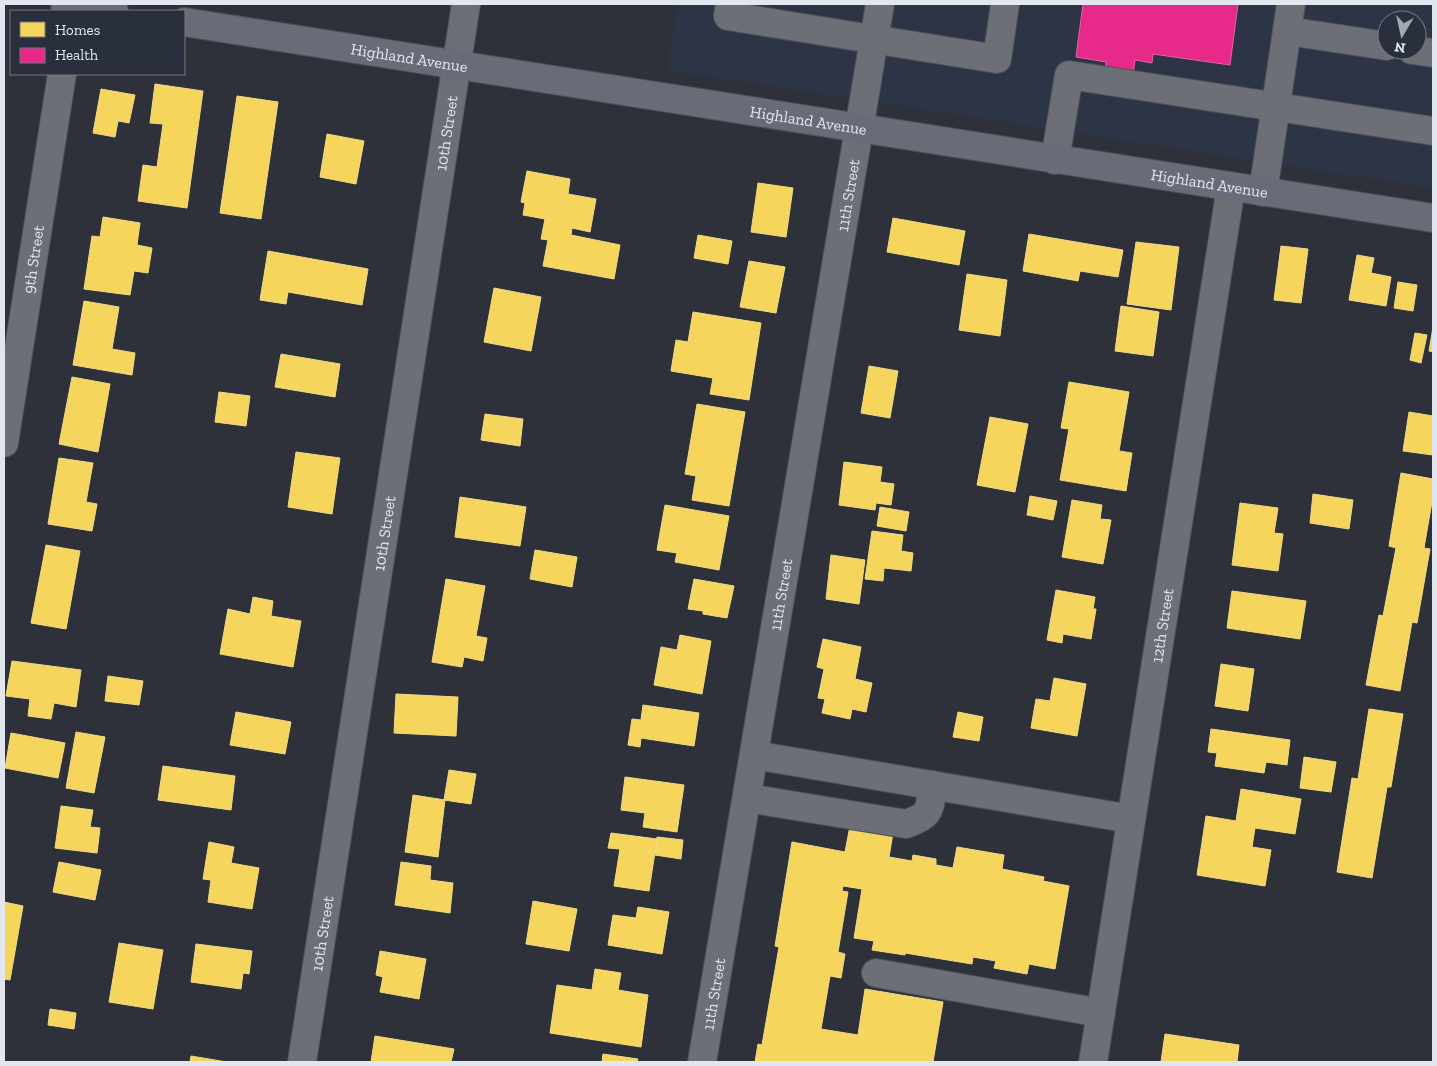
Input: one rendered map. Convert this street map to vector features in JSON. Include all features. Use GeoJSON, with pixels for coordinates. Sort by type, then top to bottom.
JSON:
{"type":"FeatureCollection","features":[{"type":"Feature","properties":{"kind":"main road"},"geometry":{"type":"LineString","coordinates":[[71,6],[105,10]]}},
{"type":"Feature","properties":{"kind":"main road","name":"Highland Avenue"},"geometry":{"type":"LineString","coordinates":[[185,22],[1433,218]]}},
{"type":"Feature","properties":{"kind":"street","name":"10th Street"},"geometry":{"type":"LineString","coordinates":[[302,1062],[466,4]]}},
{"type":"Feature","properties":{"kind":"street"},"geometry":{"type":"LineString","coordinates":[[730,4],[728,16],[997,58],[1005,4]]}},
{"type":"Feature","properties":{"kind":"street","name":"11th Street"},"geometry":{"type":"LineString","coordinates":[[702,1062],[880,4]]}},
{"type":"Feature","properties":{"kind":"street"},"geometry":{"type":"LineString","coordinates":[[1263,192],[1291,4]]}},
{"type":"Feature","properties":{"kind":"street"},"geometry":{"type":"LineString","coordinates":[[1287,31],[1377,44]]}},
{"type":"Feature","properties":{"kind":"street","name":"9th Street"},"geometry":{"type":"LineString","coordinates":[[4,443],[62,75]]}},
{"type":"Feature","properties":{"kind":"street"},"geometry":{"type":"LineString","coordinates":[[1056,160],[1068,75],[1433,131]]}},
{"type":"Feature","properties":{"kind":"street","name":"12th Street"},"geometry":{"type":"LineString","coordinates":[[1093,1062],[1231,187]]}},
{"type":"Feature","properties":{"kind":"street"},"geometry":{"type":"LineString","coordinates":[[754,754],[1132,819]]}},
{"type":"Feature","properties":{"kind":"street"},"geometry":{"type":"LineString","coordinates":[[746,798],[906,824],[926,814],[929,809],[933,785]]}},
{"type":"Feature","properties":{"kind":"street"},"geometry":{"type":"LineString","coordinates":[[876,973],[1101,1013]]}},
{"type":"Feature","properties":{"kind":"shaded area"},"geometry":{"type":"Polygon","coordinates":[[[678,4],[1433,4],[1433,188],[667,70],[678,4]]]}},
{"type":"Feature","properties":{"kind":"building: Homes"},"geometry":{"type":"Polygon","coordinates":[[[155,84],[203,91],[187,208],[138,201],[143,165],[157,167],[163,124],[150,123],[155,84]]]}},
{"type":"Feature","properties":{"kind":"building: Homes"},"geometry":{"type":"Polygon","coordinates":[[[101,89],[135,95],[129,123],[118,121],[115,137],[93,133],[101,89]]]}},
{"type":"Feature","properties":{"kind":"building: Homes"},"geometry":{"type":"Polygon","coordinates":[[[237,96],[278,102],[261,219],[220,213],[237,96]]]}},
{"type":"Feature","properties":{"kind":"building: Homes"},"geometry":{"type":"Polygon","coordinates":[[[327,134],[364,141],[356,184],[320,177],[327,134]]]}},
{"type":"Feature","properties":{"kind":"building: Homes"},"geometry":{"type":"Polygon","coordinates":[[[527,171],[570,179],[568,194],[596,199],[590,232],[572,228],[571,235],[620,245],[614,279],[543,266],[548,240],[541,239],[545,219],[523,215],[525,203],[521,202],[527,171]]]}},
{"type":"Feature","properties":{"kind":"building: Homes"},"geometry":{"type":"Polygon","coordinates":[[[758,183],[793,188],[786,237],[751,232],[758,183]]]}},
{"type":"Feature","properties":{"kind":"building: Homes"},"geometry":{"type":"Polygon","coordinates":[[[103,217],[140,223],[137,245],[152,248],[148,273],[134,271],[130,295],[84,289],[92,236],[100,237],[103,217]]]}},
{"type":"Feature","properties":{"kind":"building: Homes"},"geometry":{"type":"Polygon","coordinates":[[[893,218],[965,231],[959,265],[887,252],[893,218]]]}},
{"type":"Feature","properties":{"kind":"building: Homes"},"geometry":{"type":"Polygon","coordinates":[[[1029,234],[1123,250],[1118,277],[1080,271],[1078,281],[1023,271],[1029,234]]]}},
{"type":"Feature","properties":{"kind":"building: Homes"},"geometry":{"type":"Polygon","coordinates":[[[698,235],[732,241],[728,264],[694,258],[698,235]]]}},
{"type":"Feature","properties":{"kind":"building: Homes"},"geometry":{"type":"Polygon","coordinates":[[[1136,242],[1179,247],[1171,310],[1127,304],[1136,242]]]}},
{"type":"Feature","properties":{"kind":"building: Homes"},"geometry":{"type":"Polygon","coordinates":[[[1281,246],[1308,249],[1301,303],[1274,300],[1281,246]]]}},
{"type":"Feature","properties":{"kind":"building: Homes"},"geometry":{"type":"Polygon","coordinates":[[[268,251],[368,269],[362,305],[288,292],[286,304],[260,300],[268,251]]]}},
{"type":"Feature","properties":{"kind":"building: Homes"},"geometry":{"type":"Polygon","coordinates":[[[1357,255],[1374,258],[1371,273],[1391,277],[1386,306],[1349,300],[1357,255]]]}},
{"type":"Feature","properties":{"kind":"building: Homes"},"geometry":{"type":"Polygon","coordinates":[[[749,261],[785,267],[776,313],[740,307],[749,261]]]}},
{"type":"Feature","properties":{"kind":"building: Homes"},"geometry":{"type":"Polygon","coordinates":[[[967,274],[1007,280],[1000,336],[959,330],[967,274]]]}},
{"type":"Feature","properties":{"kind":"building: Homes"},"geometry":{"type":"Polygon","coordinates":[[[1398,282],[1417,285],[1413,311],[1394,308],[1398,282]]]}},
{"type":"Feature","properties":{"kind":"building: Homes"},"geometry":{"type":"Polygon","coordinates":[[[494,288],[541,297],[531,351],[484,342],[494,288]]]}},
{"type":"Feature","properties":{"kind":"building: Homes"},"geometry":{"type":"Polygon","coordinates":[[[84,301],[119,307],[112,349],[135,353],[132,375],[73,365],[84,301]]]}},
{"type":"Feature","properties":{"kind":"building: Homes"},"geometry":{"type":"Polygon","coordinates":[[[1121,306],[1159,312],[1153,356],[1115,351],[1121,306]]]}},
{"type":"Feature","properties":{"kind":"building: Homes"},"geometry":{"type":"Polygon","coordinates":[[[693,312],[761,323],[749,400],[710,394],[713,378],[671,371],[676,340],[688,342],[693,312]]]}},
{"type":"Feature","properties":{"kind":"building: Homes"},"geometry":{"type":"Polygon","coordinates":[[[1433,327],[1433,352],[1429,351],[1433,327]]]}},
{"type":"Feature","properties":{"kind":"building: Homes"},"geometry":{"type":"Polygon","coordinates":[[[1415,333],[1427,335],[1421,363],[1410,360],[1415,333]]]}},
{"type":"Feature","properties":{"kind":"building: Homes"},"geometry":{"type":"Polygon","coordinates":[[[281,354],[340,364],[335,397],[275,387],[281,354]]]}},
{"type":"Feature","properties":{"kind":"building: Homes"},"geometry":{"type":"Polygon","coordinates":[[[869,366],[898,371],[890,418],[861,413],[869,366]]]}},
{"type":"Feature","properties":{"kind":"building: Homes"},"geometry":{"type":"Polygon","coordinates":[[[72,377],[110,384],[98,452],[59,444],[72,377]]]}},
{"type":"Feature","properties":{"kind":"building: Homes"},"geometry":{"type":"Polygon","coordinates":[[[1069,382],[1129,392],[1119,451],[1132,453],[1126,491],[1060,480],[1069,429],[1061,428],[1069,382]]]}},
{"type":"Feature","properties":{"kind":"building: Homes"},"geometry":{"type":"Polygon","coordinates":[[[219,392],[250,396],[246,426],[215,422],[219,392]]]}},
{"type":"Feature","properties":{"kind":"building: Homes"},"geometry":{"type":"Polygon","coordinates":[[[697,404],[745,412],[729,506],[692,500],[696,476],[685,474],[697,404]]]}},
{"type":"Feature","properties":{"kind":"building: Homes"},"geometry":{"type":"Polygon","coordinates":[[[1409,412],[1433,416],[1433,455],[1403,451],[1409,412]]]}},
{"type":"Feature","properties":{"kind":"building: Homes"},"geometry":{"type":"Polygon","coordinates":[[[485,414],[523,419],[520,446],[481,440],[485,414]]]}},
{"type":"Feature","properties":{"kind":"building: Homes"},"geometry":{"type":"Polygon","coordinates":[[[990,417],[1028,424],[1015,492],[977,485],[990,417]]]}},
{"type":"Feature","properties":{"kind":"building: Homes"},"geometry":{"type":"Polygon","coordinates":[[[296,452],[340,458],[332,514],[288,507],[296,452]]]}},
{"type":"Feature","properties":{"kind":"building: Homes"},"geometry":{"type":"Polygon","coordinates":[[[59,458],[93,463],[86,502],[97,504],[92,531],[48,524],[59,458]]]}},
{"type":"Feature","properties":{"kind":"building: Homes"},"geometry":{"type":"Polygon","coordinates":[[[844,462],[882,467],[880,482],[894,484],[891,505],[876,503],[875,510],[839,505],[844,462]]]}},
{"type":"Feature","properties":{"kind":"building: Homes"},"geometry":{"type":"Polygon","coordinates":[[[1401,473],[1433,479],[1433,496],[1424,548],[1430,549],[1417,623],[1412,622],[1400,691],[1366,685],[1379,615],[1383,616],[1396,548],[1389,546],[1401,473]]]}},
{"type":"Feature","properties":{"kind":"building: Homes"},"geometry":{"type":"Polygon","coordinates":[[[1313,494],[1353,500],[1349,529],[1310,523],[1313,494]]]}},
{"type":"Feature","properties":{"kind":"building: Homes"},"geometry":{"type":"Polygon","coordinates":[[[1030,496],[1057,501],[1053,520],[1027,515],[1030,496]]]}},
{"type":"Feature","properties":{"kind":"building: Homes"},"geometry":{"type":"Polygon","coordinates":[[[460,497],[526,507],[520,546],[455,537],[460,497]]]}},
{"type":"Feature","properties":{"kind":"building: Homes"},"geometry":{"type":"Polygon","coordinates":[[[1072,500],[1102,505],[1100,519],[1111,520],[1103,564],[1062,557],[1072,500]]]}},
{"type":"Feature","properties":{"kind":"building: Homes"},"geometry":{"type":"Polygon","coordinates":[[[1240,503],[1278,508],[1274,533],[1283,534],[1278,571],[1232,565],[1240,503]]]}},
{"type":"Feature","properties":{"kind":"building: Homes"},"geometry":{"type":"Polygon","coordinates":[[[665,505],[729,516],[719,570],[675,562],[677,553],[657,550],[665,505]]]}},
{"type":"Feature","properties":{"kind":"building: Homes"},"geometry":{"type":"Polygon","coordinates":[[[880,507],[909,512],[906,531],[877,526],[880,507]]]}},
{"type":"Feature","properties":{"kind":"building: Homes"},"geometry":{"type":"Polygon","coordinates":[[[872,531],[903,535],[901,551],[913,553],[911,571],[884,568],[883,581],[865,579],[872,531]]]}},
{"type":"Feature","properties":{"kind":"building: Homes"},"geometry":{"type":"Polygon","coordinates":[[[46,545],[80,551],[66,629],[31,623],[46,545]]]}},
{"type":"Feature","properties":{"kind":"building: Homes"},"geometry":{"type":"Polygon","coordinates":[[[535,550],[577,557],[572,587],[530,579],[535,550]]]}},
{"type":"Feature","properties":{"kind":"building: Homes"},"geometry":{"type":"Polygon","coordinates":[[[831,555],[865,560],[859,604],[826,599],[831,555]]]}},
{"type":"Feature","properties":{"kind":"building: Homes"},"geometry":{"type":"Polygon","coordinates":[[[446,579],[485,586],[476,636],[487,638],[483,661],[464,657],[462,667],[432,662],[446,579]]]}},
{"type":"Feature","properties":{"kind":"building: Homes"},"geometry":{"type":"Polygon","coordinates":[[[694,579],[734,586],[727,618],[688,609],[694,579]]]}},
{"type":"Feature","properties":{"kind":"building: Homes"},"geometry":{"type":"Polygon","coordinates":[[[1056,590],[1095,597],[1093,609],[1096,609],[1091,639],[1063,634],[1062,643],[1047,640],[1056,590]]]}},
{"type":"Feature","properties":{"kind":"building: Homes"},"geometry":{"type":"Polygon","coordinates":[[[1232,591],[1306,601],[1300,639],[1227,628],[1232,591]]]}},
{"type":"Feature","properties":{"kind":"building: Homes"},"geometry":{"type":"Polygon","coordinates":[[[253,597],[273,601],[271,616],[301,621],[293,667],[220,654],[228,609],[250,614],[253,597]]]}},
{"type":"Feature","properties":{"kind":"building: Homes"},"geometry":{"type":"Polygon","coordinates":[[[680,635],[711,641],[702,694],[654,685],[661,647],[677,650],[680,635]]]}},
{"type":"Feature","properties":{"kind":"building: Homes"},"geometry":{"type":"Polygon","coordinates":[[[823,639],[861,647],[855,679],[872,683],[866,712],[852,709],[850,719],[822,713],[825,699],[818,698],[824,669],[817,667],[823,639]]]}},
{"type":"Feature","properties":{"kind":"building: Homes"},"geometry":{"type":"Polygon","coordinates":[[[12,661],[81,670],[76,707],[54,703],[51,719],[28,716],[30,699],[6,696],[12,661]]]}},
{"type":"Feature","properties":{"kind":"building: Homes"},"geometry":{"type":"Polygon","coordinates":[[[1221,664],[1254,669],[1248,711],[1215,706],[1221,664]]]}},
{"type":"Feature","properties":{"kind":"building: Homes"},"geometry":{"type":"Polygon","coordinates":[[[108,676],[143,681],[139,705],[105,701],[108,676]]]}},
{"type":"Feature","properties":{"kind":"building: Homes"},"geometry":{"type":"Polygon","coordinates":[[[1054,678],[1086,684],[1077,736],[1031,728],[1036,699],[1050,701],[1054,678]]]}},
{"type":"Feature","properties":{"kind":"building: Homes"},"geometry":{"type":"Polygon","coordinates":[[[396,694],[458,697],[456,736],[394,733],[396,694]]]}},
{"type":"Feature","properties":{"kind":"building: Homes"},"geometry":{"type":"Polygon","coordinates":[[[643,705],[699,713],[694,746],[641,738],[640,747],[628,745],[632,719],[641,720],[643,705]]]}},
{"type":"Feature","properties":{"kind":"building: Homes"},"geometry":{"type":"Polygon","coordinates":[[[1369,709],[1403,714],[1391,787],[1387,787],[1372,878],[1337,872],[1352,778],[1358,779],[1369,709]]]}},
{"type":"Feature","properties":{"kind":"building: Homes"},"geometry":{"type":"Polygon","coordinates":[[[236,712],[291,722],[285,754],[230,745],[236,712]]]}},
{"type":"Feature","properties":{"kind":"building: Homes"},"geometry":{"type":"Polygon","coordinates":[[[958,712],[983,717],[979,741],[953,737],[958,712]]]}},
{"type":"Feature","properties":{"kind":"building: Homes"},"geometry":{"type":"Polygon","coordinates":[[[1211,729],[1290,740],[1287,765],[1266,762],[1264,773],[1215,766],[1217,753],[1208,752],[1211,729]]]}},
{"type":"Feature","properties":{"kind":"building: Homes"},"geometry":{"type":"Polygon","coordinates":[[[76,732],[105,737],[94,793],[66,788],[76,732]]]}},
{"type":"Feature","properties":{"kind":"building: Homes"},"geometry":{"type":"Polygon","coordinates":[[[11,733],[65,743],[58,778],[5,768],[11,733]]]}},
{"type":"Feature","properties":{"kind":"building: Homes"},"geometry":{"type":"Polygon","coordinates":[[[1304,757],[1336,762],[1331,792],[1300,788],[1304,757]]]}},
{"type":"Feature","properties":{"kind":"building: Homes"},"geometry":{"type":"Polygon","coordinates":[[[163,766],[235,776],[231,810],[158,800],[163,766]]]}},
{"type":"Feature","properties":{"kind":"building: Homes"},"geometry":{"type":"Polygon","coordinates":[[[449,770],[476,774],[471,804],[444,800],[449,770]]]}},
{"type":"Feature","properties":{"kind":"building: Homes"},"geometry":{"type":"Polygon","coordinates":[[[625,777],[684,785],[677,832],[643,827],[645,813],[621,810],[625,777]]]}},
{"type":"Feature","properties":{"kind":"building: Homes"},"geometry":{"type":"Polygon","coordinates":[[[1241,789],[1301,799],[1295,834],[1255,828],[1252,847],[1271,850],[1265,886],[1197,875],[1206,816],[1236,821],[1241,789]]]}},
{"type":"Feature","properties":{"kind":"building: Homes"},"geometry":{"type":"Polygon","coordinates":[[[413,795],[445,800],[438,857],[405,852],[413,795]]]}},
{"type":"Feature","properties":{"kind":"building: Homes"},"geometry":{"type":"Polygon","coordinates":[[[61,806],[93,810],[90,827],[100,828],[97,853],[55,848],[61,806]]]}},
{"type":"Feature","properties":{"kind":"building: Homes"},"geometry":{"type":"Polygon","coordinates":[[[850,826],[893,833],[889,857],[912,861],[913,855],[936,859],[936,865],[953,868],[957,847],[1004,855],[1002,869],[1044,877],[1043,881],[1069,886],[1055,969],[1029,964],[1027,974],[994,968],[996,961],[973,957],[972,964],[905,953],[905,955],[872,950],[874,941],[854,938],[862,889],[843,886],[842,891],[848,892],[838,952],[845,954],[841,978],[830,976],[821,1029],[858,1035],[865,989],[943,1002],[933,1062],[755,1062],[758,1044],[762,1045],[779,947],[775,946],[792,842],[845,852],[850,826]]]}},
{"type":"Feature","properties":{"kind":"building: Homes"},"geometry":{"type":"Polygon","coordinates":[[[611,833],[657,839],[649,891],[614,886],[620,849],[608,848],[611,833]]]}},
{"type":"Feature","properties":{"kind":"building: Homes"},"geometry":{"type":"Polygon","coordinates":[[[657,837],[683,840],[681,859],[655,855],[657,837]]]}},
{"type":"Feature","properties":{"kind":"building: Homes"},"geometry":{"type":"Polygon","coordinates":[[[209,842],[234,847],[231,863],[259,868],[252,909],[208,902],[211,880],[203,879],[209,842]]]}},
{"type":"Feature","properties":{"kind":"building: Homes"},"geometry":{"type":"Polygon","coordinates":[[[59,862],[101,870],[95,900],[53,892],[59,862]]]}},
{"type":"Feature","properties":{"kind":"building: Homes"},"geometry":{"type":"Polygon","coordinates":[[[401,862],[431,866],[430,880],[453,883],[450,913],[395,905],[401,862]]]}},
{"type":"Feature","properties":{"kind":"building: Homes"},"geometry":{"type":"Polygon","coordinates":[[[533,901],[577,909],[569,951],[526,944],[533,901]]]}},
{"type":"Feature","properties":{"kind":"building: Homes"},"geometry":{"type":"Polygon","coordinates":[[[4,902],[23,906],[10,980],[4,979],[4,902]]]}},
{"type":"Feature","properties":{"kind":"building: Homes"},"geometry":{"type":"Polygon","coordinates":[[[638,907],[669,912],[662,954],[608,945],[613,915],[636,918],[638,907]]]}},
{"type":"Feature","properties":{"kind":"building: Homes"},"geometry":{"type":"Polygon","coordinates":[[[119,943],[163,950],[153,1009],[109,1002],[119,943]]]}},
{"type":"Feature","properties":{"kind":"building: Homes"},"geometry":{"type":"Polygon","coordinates":[[[196,944],[252,951],[249,974],[243,973],[241,989],[191,982],[196,944]]]}},
{"type":"Feature","properties":{"kind":"building: Homes"},"geometry":{"type":"Polygon","coordinates":[[[380,951],[426,959],[419,999],[380,992],[383,977],[376,975],[380,951]]]}},
{"type":"Feature","properties":{"kind":"building: Homes"},"geometry":{"type":"Polygon","coordinates":[[[595,969],[621,973],[618,990],[648,995],[641,1047],[550,1033],[557,985],[592,990],[595,969]]]}},
{"type":"Feature","properties":{"kind":"building: Homes"},"geometry":{"type":"Polygon","coordinates":[[[50,1009],[76,1013],[74,1029],[48,1025],[50,1009]]]}},
{"type":"Feature","properties":{"kind":"building: Homes"},"geometry":{"type":"Polygon","coordinates":[[[1165,1034],[1239,1045],[1237,1062],[1161,1062],[1165,1034]]]}},
{"type":"Feature","properties":{"kind":"building: Homes"},"geometry":{"type":"Polygon","coordinates":[[[375,1036],[454,1049],[451,1062],[371,1062],[375,1036]]]}},
{"type":"Feature","properties":{"kind":"building: Homes"},"geometry":{"type":"Polygon","coordinates":[[[603,1054],[638,1059],[637,1062],[602,1062],[603,1054]]]}},
{"type":"Feature","properties":{"kind":"building: Homes"},"geometry":{"type":"Polygon","coordinates":[[[191,1056],[227,1062],[190,1062],[191,1056]]]}},
{"type":"Feature","properties":{"kind":"building: Health"},"geometry":{"type":"Polygon","coordinates":[[[1083,4],[1238,4],[1230,65],[1153,54],[1152,63],[1135,60],[1133,75],[1105,71],[1106,62],[1076,57],[1083,4]]]}}]}
